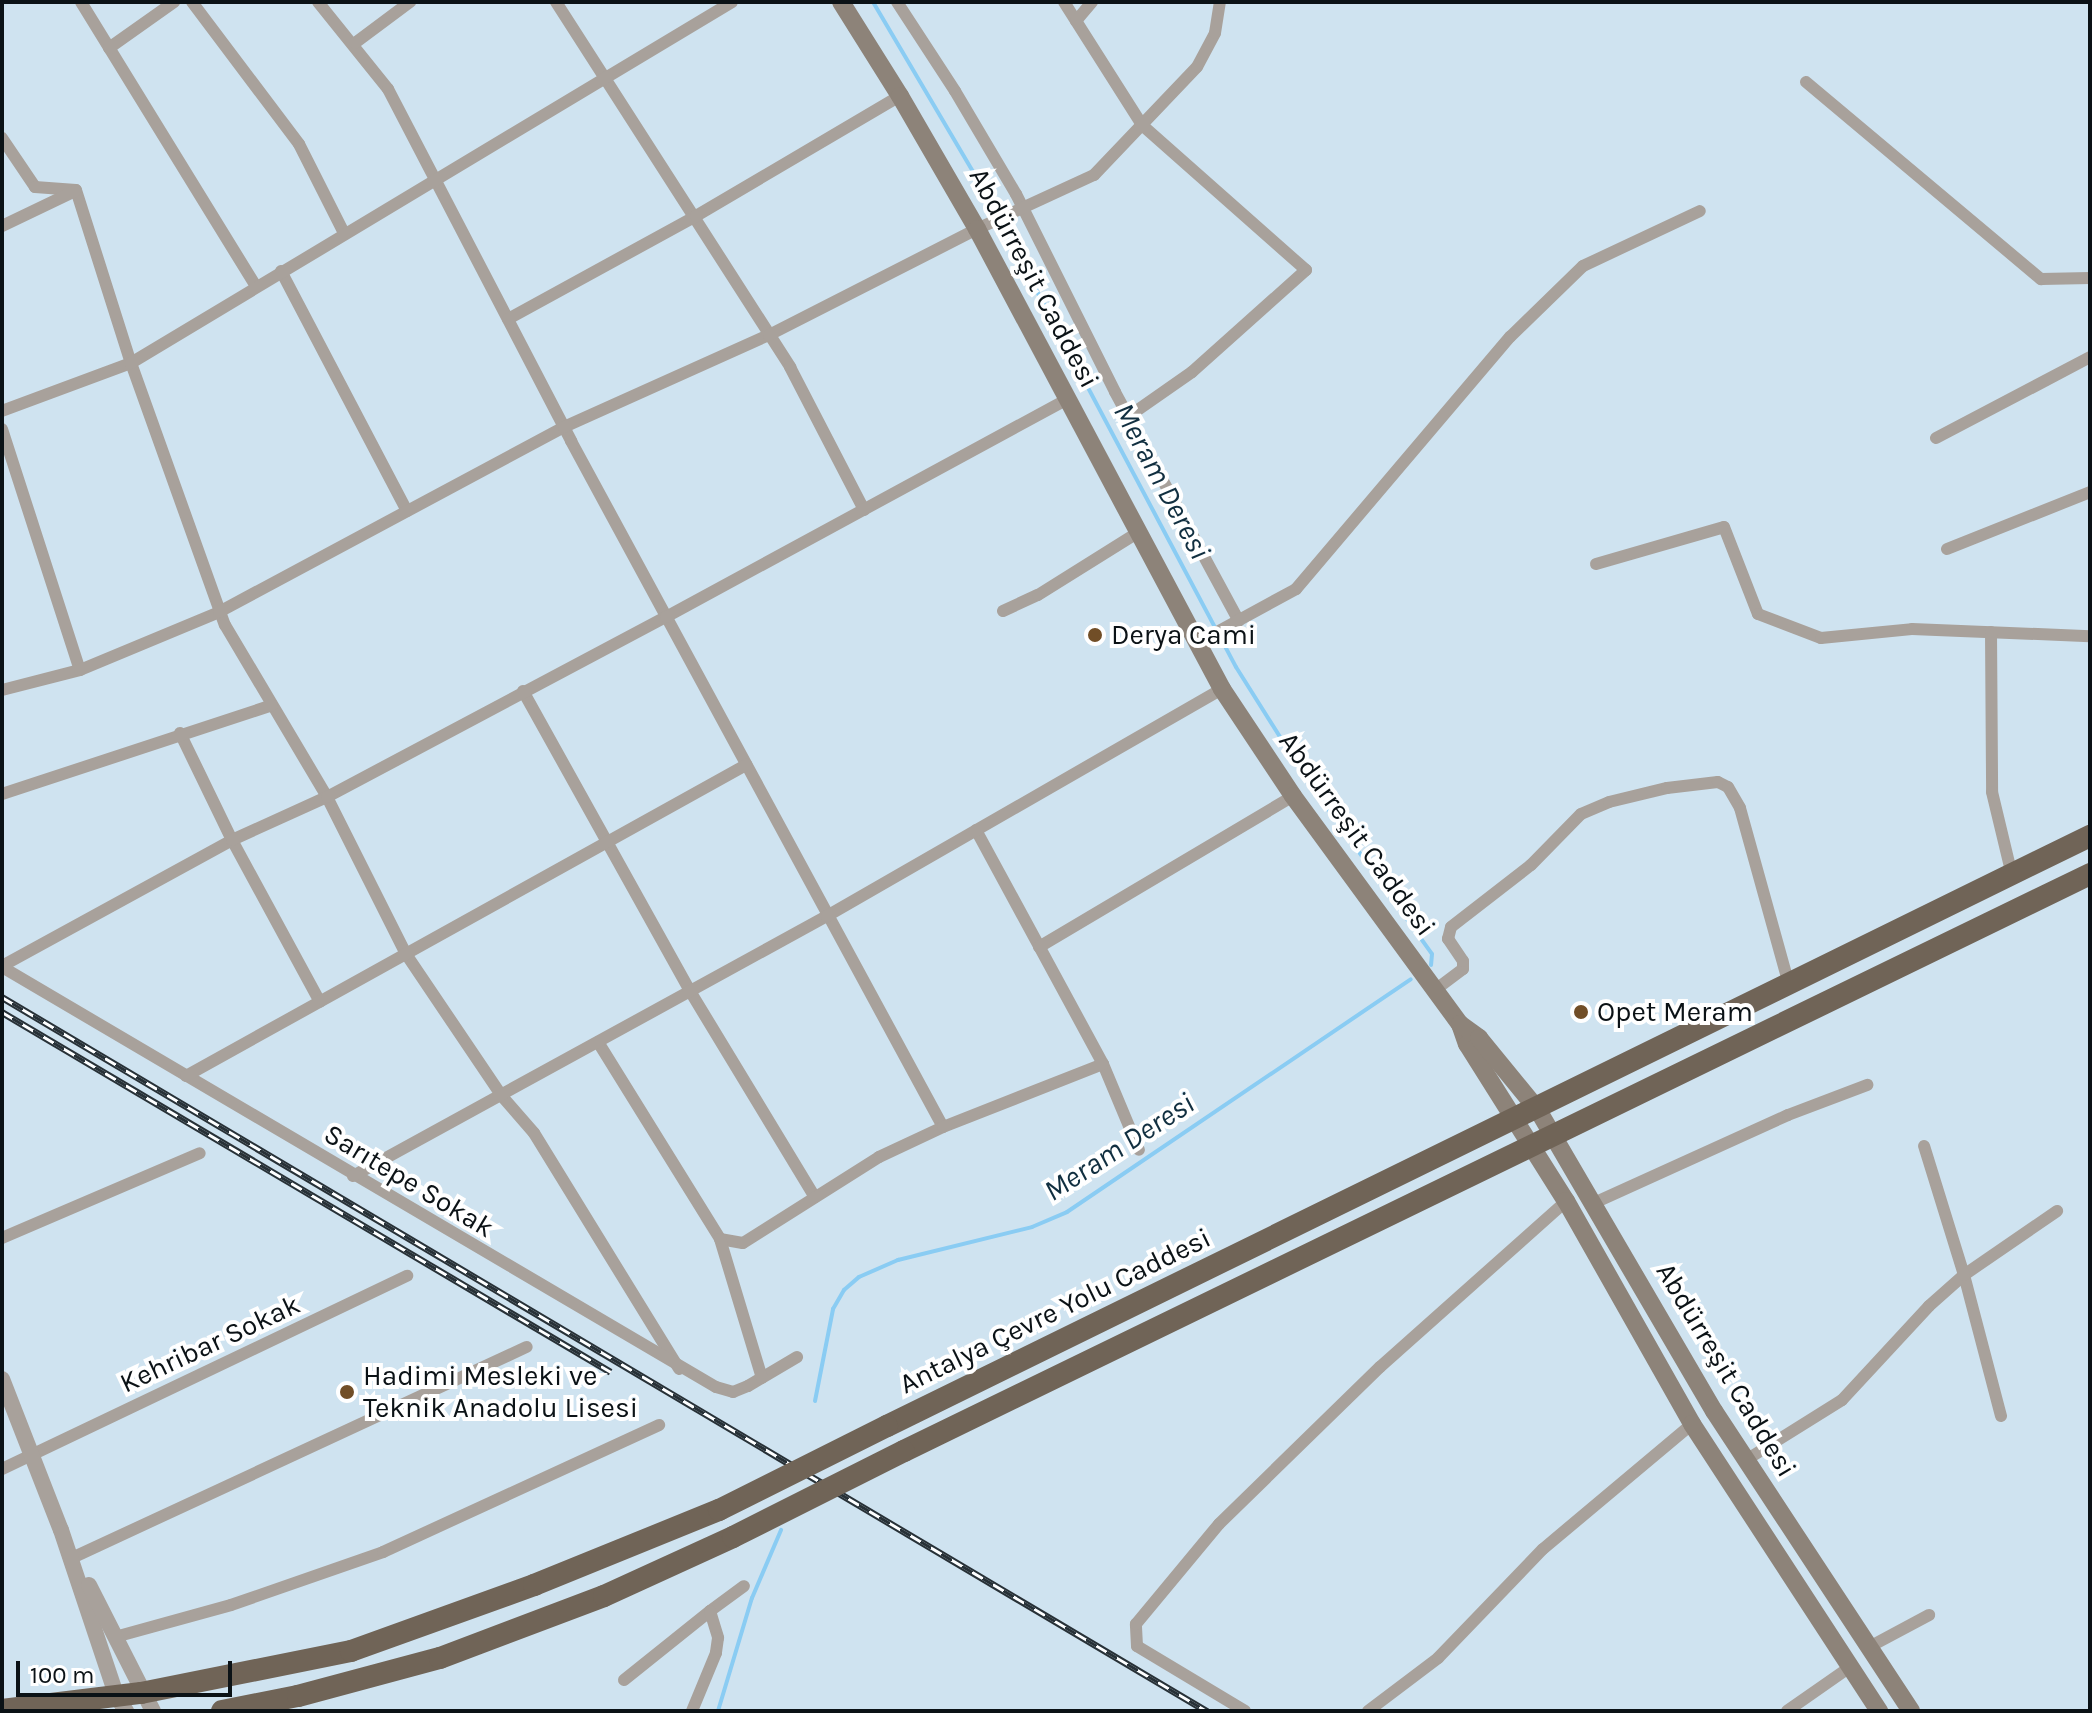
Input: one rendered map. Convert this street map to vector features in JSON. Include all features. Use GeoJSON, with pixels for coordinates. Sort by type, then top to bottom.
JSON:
{"type":"FeatureCollection","features":[{"type":"Feature","properties":{"kind":"highway","name":"Antalya Çevre Yolu Caddesi"},"geometry":{"type":"LineString","coordinates":[[2,1710],[147,1702],[351,1651],[534,1585],[719,1510],[2090,836]]}},
{"type":"Feature","properties":{"kind":"highway"},"geometry":{"type":"LineString","coordinates":[[222,1711],[298,1696],[440,1658],[604,1596],[733,1537],[1552,1133],[2090,874]]}},
{"type":"Feature","properties":{"kind":"main road","name":"Abdürreşit Caddesi"},"geometry":{"type":"LineString","coordinates":[[841,2],[982,227],[1067,399],[1203,641],[1222,689],[1293,796],[1460,1024],[1467,1044],[1566,1201],[1692,1424],[1879,1711]]}},
{"type":"Feature","properties":{"kind":"main road","name":"Abdürreşit Caddesi"},"geometry":{"type":"LineString","coordinates":[[1460,1024],[1479,1038],[1538,1110],[1746,1460],[1911,1711]]}},
{"type":"Feature","properties":{"kind":"street"},"geometry":{"type":"LineString","coordinates":[[81,2],[256,286]]}},
{"type":"Feature","properties":{"kind":"street"},"geometry":{"type":"LineString","coordinates":[[109,48],[174,2]]}},
{"type":"Feature","properties":{"kind":"street"},"geometry":{"type":"LineString","coordinates":[[192,2],[299,144],[344,233]]}},
{"type":"Feature","properties":{"kind":"street"},"geometry":{"type":"LineString","coordinates":[[318,2],[355,43],[388,89],[564,427],[943,1127]]}},
{"type":"Feature","properties":{"kind":"street"},"geometry":{"type":"LineString","coordinates":[[355,43],[410,2]]}},
{"type":"Feature","properties":{"kind":"street"},"geometry":{"type":"LineString","coordinates":[[556,2],[696,216],[769,335],[864,510]]}},
{"type":"Feature","properties":{"kind":"street"},"geometry":{"type":"LineString","coordinates":[[2,411],[131,363],[732,2]]}},
{"type":"Feature","properties":{"kind":"street"},"geometry":{"type":"LineString","coordinates":[[897,2],[955,91],[1023,209],[1233,624]]}},
{"type":"Feature","properties":{"kind":"street"},"geometry":{"type":"LineString","coordinates":[[1064,2],[1142,125],[1306,270],[1192,372],[1129,416]]}},
{"type":"Feature","properties":{"kind":"street"},"geometry":{"type":"LineString","coordinates":[[1076,21],[1092,2]]}},
{"type":"Feature","properties":{"kind":"street"},"geometry":{"type":"LineString","coordinates":[[2,690],[80,670],[219,612],[564,427],[769,335],[982,227],[1094,175],[1197,67],[1215,33],[1220,2]]}},
{"type":"Feature","properties":{"kind":"street"},"geometry":{"type":"LineString","coordinates":[[1806,82],[2041,279],[2090,278]]}},
{"type":"Feature","properties":{"kind":"street"},"geometry":{"type":"LineString","coordinates":[[508,319],[696,216],[900,96]]}},
{"type":"Feature","properties":{"kind":"street"},"geometry":{"type":"LineString","coordinates":[[2,138],[35,187],[76,190]]}},
{"type":"Feature","properties":{"kind":"street"},"geometry":{"type":"LineString","coordinates":[[2,226],[76,190]]}},
{"type":"Feature","properties":{"kind":"street"},"geometry":{"type":"LineString","coordinates":[[76,190],[131,363],[219,612],[327,797],[406,954],[501,1095],[534,1133],[679,1369]]}},
{"type":"Feature","properties":{"kind":"street"},"geometry":{"type":"LineString","coordinates":[[1203,641],[1296,589],[1510,337],[1583,266],[1700,211]]}},
{"type":"Feature","properties":{"kind":"street"},"geometry":{"type":"LineString","coordinates":[[281,271],[407,511]]}},
{"type":"Feature","properties":{"kind":"street"},"geometry":{"type":"LineString","coordinates":[[1936,438],[2090,357]]}},
{"type":"Feature","properties":{"kind":"street"},"geometry":{"type":"LineString","coordinates":[[2,967],[232,840],[327,797],[1067,399]]}},
{"type":"Feature","properties":{"kind":"street"},"geometry":{"type":"LineString","coordinates":[[2,429],[80,670]]}},
{"type":"Feature","properties":{"kind":"street"},"geometry":{"type":"LineString","coordinates":[[1947,549],[2090,492]]}},
{"type":"Feature","properties":{"kind":"street"},"geometry":{"type":"LineString","coordinates":[[1596,564],[1724,527],[1758,614],[1821,638],[1912,629],[2090,636]]}},
{"type":"Feature","properties":{"kind":"street"},"geometry":{"type":"LineString","coordinates":[[1003,611],[1038,595],[1139,532]]}},
{"type":"Feature","properties":{"kind":"street"},"geometry":{"type":"LineString","coordinates":[[1991,632],[1992,792],[2012,875]]}},
{"type":"Feature","properties":{"kind":"street"},"geometry":{"type":"LineString","coordinates":[[353,1176],[827,916],[1222,689]]}},
{"type":"Feature","properties":{"kind":"street"},"geometry":{"type":"LineString","coordinates":[[523,691],[690,991],[815,1197]]}},
{"type":"Feature","properties":{"kind":"street"},"geometry":{"type":"LineString","coordinates":[[2,794],[272,705]]}},
{"type":"Feature","properties":{"kind":"street"},"geometry":{"type":"LineString","coordinates":[[180,733],[232,840],[320,1002]]}},
{"type":"Feature","properties":{"kind":"street"},"geometry":{"type":"LineString","coordinates":[[186,1076],[746,765]]}},
{"type":"Feature","properties":{"kind":"street"},"geometry":{"type":"LineString","coordinates":[[1435,990],[1463,969],[1463,961],[1448,939],[1451,927],[1531,865],[1581,814],[1609,802],[1667,788],[1718,782],[1728,787],[1740,808],[1789,985]]}},
{"type":"Feature","properties":{"kind":"street"},"geometry":{"type":"LineString","coordinates":[[1039,947],[1293,796]]}},
{"type":"Feature","properties":{"kind":"street"},"geometry":{"type":"LineString","coordinates":[[976,830],[1103,1064],[1139,1150]]}},
{"type":"Feature","properties":{"kind":"street","name":"Sarıtepe Sokak"},"geometry":{"type":"LineString","coordinates":[[2,967],[679,1369],[733,1392],[797,1357]]}},
{"type":"Feature","properties":{"kind":"street"},"geometry":{"type":"LineString","coordinates":[[598,1042],[720,1239],[762,1378]]}},
{"type":"Feature","properties":{"kind":"street"},"geometry":{"type":"LineString","coordinates":[[720,1239],[743,1243],[879,1157],[943,1127],[1103,1064]]}},
{"type":"Feature","properties":{"kind":"street"},"geometry":{"type":"LineString","coordinates":[[1594,1203],[1788,1115],[1867,1085]]}},
{"type":"Feature","properties":{"kind":"street"},"geometry":{"type":"LineString","coordinates":[[1924,1146],[1964,1275],[2001,1416]]}},
{"type":"Feature","properties":{"kind":"street"},"geometry":{"type":"LineString","coordinates":[[2,1238],[200,1153]]}},
{"type":"Feature","properties":{"kind":"street"},"geometry":{"type":"LineString","coordinates":[[1245,1711],[1137,1646],[1136,1624],[1219,1524],[1380,1367],[1566,1201]]}},
{"type":"Feature","properties":{"kind":"street"},"geometry":{"type":"LineString","coordinates":[[1746,1460],[1842,1400],[1929,1306],[1964,1275],[2057,1211]]}},
{"type":"Feature","properties":{"kind":"street","name":"Kehribar Sokak"},"geometry":{"type":"LineString","coordinates":[[2,1469],[199,1378],[407,1276]]}},
{"type":"Feature","properties":{"kind":"street"},"geometry":{"type":"LineString","coordinates":[[74,1557],[527,1347]]}},
{"type":"Feature","properties":{"kind":"street"},"geometry":{"type":"LineString","coordinates":[[2,1379],[61,1530],[122,1704]]}},
{"type":"Feature","properties":{"kind":"street"},"geometry":{"type":"LineString","coordinates":[[1368,1711],[1438,1658],[1543,1549],[1692,1424]]}},
{"type":"Feature","properties":{"kind":"street"},"geometry":{"type":"LineString","coordinates":[[115,1637],[231,1605],[383,1552],[659,1425]]}},
{"type":"Feature","properties":{"kind":"street"},"geometry":{"type":"LineString","coordinates":[[61,1530],[147,1702]]}},
{"type":"Feature","properties":{"kind":"street"},"geometry":{"type":"LineString","coordinates":[[624,1680],[744,1586]]}},
{"type":"Feature","properties":{"kind":"street"},"geometry":{"type":"LineString","coordinates":[[692,1711],[716,1653],[718,1638],[710,1611]]}},
{"type":"Feature","properties":{"kind":"street"},"geometry":{"type":"LineString","coordinates":[[1871,1646],[1929,1615]]}},
{"type":"Feature","properties":{"kind":"street"},"geometry":{"type":"LineString","coordinates":[[1787,1711],[1850,1667]]}},
{"type":"Feature","properties":{"kind":"waterway","name":"Meram Deresi"},"geometry":{"type":"LineString","coordinates":[[873,2],[978,180],[1236,667],[1306,778],[1432,954],[1431,965]]}},
{"type":"Feature","properties":{"kind":"waterway","name":"Meram Deresi"},"geometry":{"type":"LineString","coordinates":[[815,1401],[833,1309],[844,1290],[859,1277],[898,1260],[1032,1227],[1067,1212],[1411,979]]}},
{"type":"Feature","properties":{"kind":"waterway","name":"Meram Deresi"},"geometry":{"type":"LineString","coordinates":[[718,1711],[752,1598],[781,1530]]}},
{"type":"Feature","properties":{"kind":"railway"},"geometry":{"type":"LineString","coordinates":[[2,997],[1207,1711]]}},
{"type":"Feature","properties":{"kind":"railway"},"geometry":{"type":"LineString","coordinates":[[2,1012],[611,1372]]}},
{"type":"Feature","properties":{"kind":"place","name":"Derya Cami"},"geometry":{"type":"Point","coordinates":[1095,635]}},
{"type":"Feature","properties":{"kind":"place","name":"Opet Meram"},"geometry":{"type":"Point","coordinates":[1581,1012]}},
{"type":"Feature","properties":{"kind":"place","name":"Hadimi Mesleki ve Teknik Anadolu Lisesi"},"geometry":{"type":"Point","coordinates":[347,1392]}}]}
